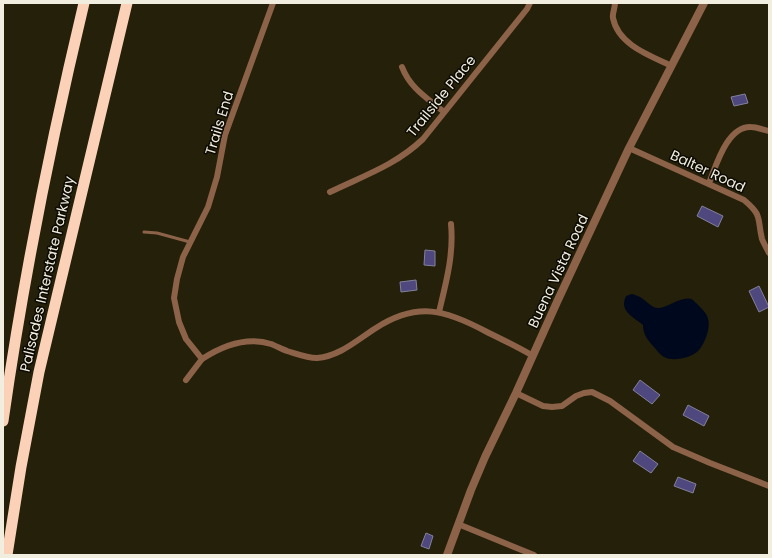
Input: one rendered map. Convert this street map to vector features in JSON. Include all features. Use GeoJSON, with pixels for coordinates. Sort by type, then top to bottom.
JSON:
{"type":"FeatureCollection","features":[{"type":"Feature","properties":{"kind":"highway","name":"Palisades Interstate Parkway"},"geometry":{"type":"LineString","coordinates":[[3,421],[19,317],[38,211],[61,98],[84,3]]}},
{"type":"Feature","properties":{"kind":"highway","name":"Palisades Interstate Parkway"},"geometry":{"type":"LineString","coordinates":[[7,555],[20,467],[39,372],[127,3]]}},
{"type":"Feature","properties":{"kind":"street","name":"Trails End"},"geometry":{"type":"LineString","coordinates":[[202,359],[186,339],[179,322],[174,298],[181,264],[186,249],[208,207],[217,177],[225,135],[273,3]]}},
{"type":"Feature","properties":{"kind":"street","name":"Trailside Place"},"geometry":{"type":"LineString","coordinates":[[330,192],[401,158],[412,150],[423,139],[527,9],[530,3]]}},
{"type":"Feature","properties":{"kind":"street"},"geometry":{"type":"LineString","coordinates":[[615,3],[613,17],[618,31],[625,40],[640,51],[672,66]]}},
{"type":"Feature","properties":{"kind":"street","name":"Buena Vista Road"},"geometry":{"type":"LineString","coordinates":[[447,555],[485,457],[629,148],[704,3]]}},
{"type":"Feature","properties":{"kind":"street"},"geometry":{"type":"LineString","coordinates":[[402,67],[411,84],[444,112]]}},
{"type":"Feature","properties":{"kind":"street"},"geometry":{"type":"LineString","coordinates":[[709,183],[725,146],[734,132],[750,126],[769,131]]}},
{"type":"Feature","properties":{"kind":"street","name":"Balter Road"},"geometry":{"type":"LineString","coordinates":[[629,148],[744,200],[753,208],[759,217],[762,239],[769,253]]}},
{"type":"Feature","properties":{"kind":"street"},"geometry":{"type":"LineString","coordinates":[[439,312],[450,265],[452,237],[451,224]]}},
{"type":"Feature","properties":{"kind":"street"},"geometry":{"type":"LineString","coordinates":[[186,380],[202,359],[218,349],[246,341],[270,344],[300,356],[316,358],[342,351],[383,323],[399,316],[415,312],[439,312],[462,319],[503,339],[533,356]]}},
{"type":"Feature","properties":{"kind":"street"},"geometry":{"type":"LineString","coordinates":[[516,393],[543,406],[552,407],[562,406],[580,394],[592,392],[610,401],[673,447],[769,486]]}},
{"type":"Feature","properties":{"kind":"street"},"geometry":{"type":"LineString","coordinates":[[458,524],[534,555]]}},
{"type":"Feature","properties":{"kind":"lane"},"geometry":{"type":"LineString","coordinates":[[144,232],[157,233],[190,242]]}},
{"type":"Feature","properties":{"kind":"water"},"geometry":{"type":"Polygon","coordinates":[[[632,294],[640,297],[656,308],[685,299],[693,300],[705,312],[709,325],[707,334],[699,350],[692,355],[677,359],[664,357],[661,355],[647,339],[643,325],[631,316],[625,309],[624,301],[626,296],[632,294]]]}},
{"type":"Feature","properties":{"kind":"building"},"geometry":{"type":"Polygon","coordinates":[[[745,94],[748,103],[734,106],[731,97],[745,94]]]}},
{"type":"Feature","properties":{"kind":"building"},"geometry":{"type":"Polygon","coordinates":[[[702,206],[723,216],[718,227],[697,216],[702,206]]]}},
{"type":"Feature","properties":{"kind":"building"},"geometry":{"type":"Polygon","coordinates":[[[425,250],[435,251],[435,266],[424,265],[425,250]]]}},
{"type":"Feature","properties":{"kind":"building"},"geometry":{"type":"Polygon","coordinates":[[[416,280],[417,290],[401,292],[400,282],[416,280]]]}},
{"type":"Feature","properties":{"kind":"building"},"geometry":{"type":"Polygon","coordinates":[[[759,286],[769,307],[759,312],[749,291],[759,286]]]}},
{"type":"Feature","properties":{"kind":"building"},"geometry":{"type":"Polygon","coordinates":[[[640,380],[660,395],[652,404],[633,390],[640,380]]]}},
{"type":"Feature","properties":{"kind":"building"},"geometry":{"type":"Polygon","coordinates":[[[688,405],[709,416],[704,426],[683,415],[688,405]]]}},
{"type":"Feature","properties":{"kind":"building"},"geometry":{"type":"Polygon","coordinates":[[[640,451],[658,464],[651,473],[633,461],[640,451]]]}},
{"type":"Feature","properties":{"kind":"building"},"geometry":{"type":"Polygon","coordinates":[[[678,477],[696,484],[693,493],[674,486],[678,477]]]}},
{"type":"Feature","properties":{"kind":"building"},"geometry":{"type":"Polygon","coordinates":[[[426,533],[433,536],[429,549],[421,546],[426,533]]]}}]}
